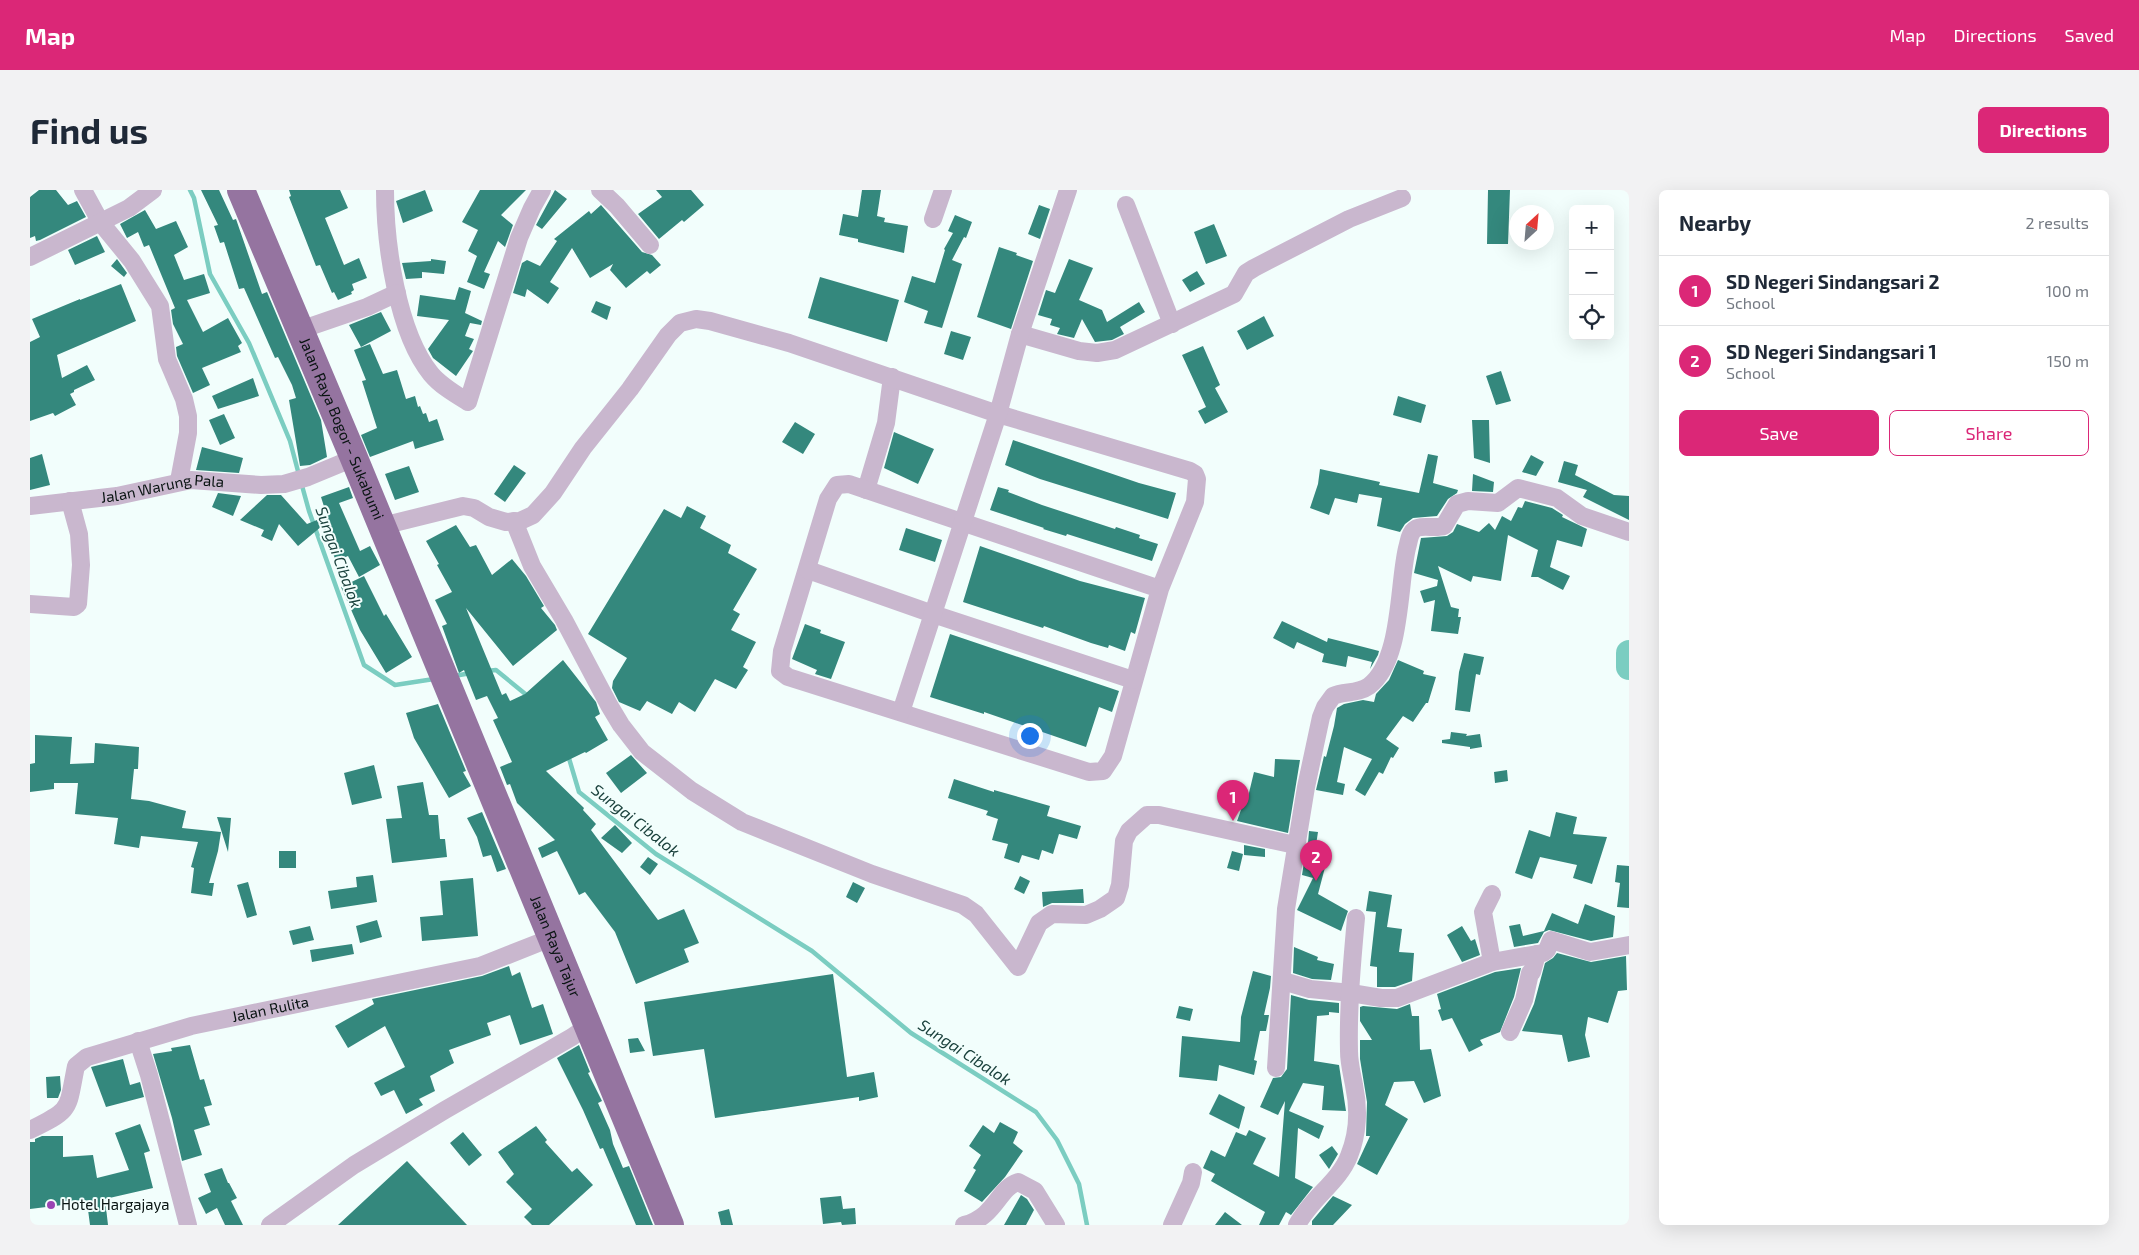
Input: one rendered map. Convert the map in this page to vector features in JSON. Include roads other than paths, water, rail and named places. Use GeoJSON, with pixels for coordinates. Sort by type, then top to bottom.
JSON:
{"type":"FeatureCollection","features":[{"type":"Feature","properties":{"kind":"highway","name":"Jalan Raya Bogor - Sukabumi"},"geometry":{"type":"LineString","coordinates":[[241,190],[440,668]]}},
{"type":"Feature","properties":{"kind":"highway","name":"Jalan Raya Tajur"},"geometry":{"type":"LineString","coordinates":[[440,668],[670,1225]]}},
{"type":"Feature","properties":{"kind":"street"},"geometry":{"type":"LineString","coordinates":[[83,190],[101,223],[132,261],[160,306],[167,358],[184,398],[188,416],[188,433],[179,481]]}},
{"type":"Feature","properties":{"kind":"street"},"geometry":{"type":"LineString","coordinates":[[30,257],[129,208],[153,190]]}},
{"type":"Feature","properties":{"kind":"street"},"geometry":{"type":"LineString","coordinates":[[385,190],[385,210],[397,293],[419,356],[439,383],[468,402],[520,238],[532,208],[542,190]]}},
{"type":"Feature","properties":{"kind":"street"},"geometry":{"type":"LineString","coordinates":[[600,190],[617,206],[650,245]]}},
{"type":"Feature","properties":{"kind":"street"},"geometry":{"type":"LineString","coordinates":[[933,219],[943,190]]}},
{"type":"Feature","properties":{"kind":"street"},"geometry":{"type":"LineString","coordinates":[[900,712],[998,414],[1020,334],[1068,190]]}},
{"type":"Feature","properties":{"kind":"street"},"geometry":{"type":"LineString","coordinates":[[1020,334],[1067,349],[1097,353],[1125,347],[1234,294],[1246,273],[1254,268],[1349,219],[1402,198]]}},
{"type":"Feature","properties":{"kind":"street"},"geometry":{"type":"LineString","coordinates":[[1126,205],[1172,324]]}},
{"type":"Feature","properties":{"kind":"street"},"geometry":{"type":"LineString","coordinates":[[300,330],[366,307],[397,293]]}},
{"type":"Feature","properties":{"kind":"street"},"geometry":{"type":"LineString","coordinates":[[382,526],[463,506],[474,508],[500,521],[514,521],[533,515],[544,504],[583,448],[630,389],[655,352],[675,327],[687,320],[710,321],[789,343],[998,414],[1195,474],[1198,481],[1195,502],[1160,590],[1112,756],[1106,768],[1099,773],[1088,772],[788,677],[780,671],[782,650],[831,492],[837,485],[843,484],[866,490],[962,521],[1160,590]]}},
{"type":"Feature","properties":{"kind":"street"},"geometry":{"type":"LineString","coordinates":[[866,490],[886,423],[892,377]]}},
{"type":"Feature","properties":{"kind":"street","name":"Jalan Warung Pala"},"geometry":{"type":"LineString","coordinates":[[30,506],[117,496],[179,481],[204,479],[261,486],[301,479],[354,458]]}},
{"type":"Feature","properties":{"kind":"street"},"geometry":{"type":"LineString","coordinates":[[1276,1068],[1283,982],[1284,924],[1295,844],[1324,707],[1333,696],[1355,692],[1369,686],[1378,676],[1388,658],[1397,626],[1403,568],[1410,537],[1414,529],[1442,527],[1457,504],[1464,502],[1498,503],[1518,488],[1557,498],[1582,516],[1629,532]]}},
{"type":"Feature","properties":{"kind":"street"},"geometry":{"type":"LineString","coordinates":[[30,604],[74,607],[78,604],[81,565],[79,534],[70,501]]}},
{"type":"Feature","properties":{"kind":"street"},"geometry":{"type":"LineString","coordinates":[[514,521],[532,566],[564,620],[620,725],[642,752],[692,792],[742,822],[872,874],[963,905],[976,914],[1018,967],[1040,923],[1045,917],[1052,914],[1086,915],[1100,909],[1116,898],[1120,886],[1124,841],[1129,831],[1146,815],[1159,815],[1295,844]]}},
{"type":"Feature","properties":{"kind":"street"},"geometry":{"type":"LineString","coordinates":[[808,570],[933,614],[1133,680]]}},
{"type":"Feature","properties":{"kind":"street"},"geometry":{"type":"LineString","coordinates":[[1492,894],[1483,912],[1492,962]]}},
{"type":"Feature","properties":{"kind":"street"},"geometry":{"type":"LineString","coordinates":[[1297,1225],[1312,1202],[1342,1171],[1355,1140],[1357,1128],[1356,1095],[1348,1053],[1356,918]]}},
{"type":"Feature","properties":{"kind":"street","name":"Jalan Rulita"},"geometry":{"type":"LineString","coordinates":[[30,1130],[48,1121],[65,1109],[72,1093],[76,1066],[82,1059],[138,1041],[226,1018],[480,966],[551,938]]}},
{"type":"Feature","properties":{"kind":"street"},"geometry":{"type":"LineString","coordinates":[[1283,982],[1310,990],[1397,998],[1492,962],[1537,954],[1547,950],[1551,940],[1590,952],[1629,945]]}},
{"type":"Feature","properties":{"kind":"street"},"geometry":{"type":"LineString","coordinates":[[1510,1032],[1524,1000],[1530,973],[1532,972],[1537,954]]}},
{"type":"Feature","properties":{"kind":"street"},"geometry":{"type":"LineString","coordinates":[[270,1225],[354,1165],[572,1037],[589,1025]]}},
{"type":"Feature","properties":{"kind":"street"},"geometry":{"type":"LineString","coordinates":[[138,1041],[152,1084],[188,1225]]}},
{"type":"Feature","properties":{"kind":"street"},"geometry":{"type":"LineString","coordinates":[[1172,1225],[1191,1183],[1193,1172]]}},
{"type":"Feature","properties":{"kind":"street"},"geometry":{"type":"LineString","coordinates":[[964,1225],[984,1217],[1008,1188],[1018,1182],[1034,1191],[1056,1225]]}},
{"type":"Feature","properties":{"kind":"waterway","name":"Sungai Cibalok"},"geometry":{"type":"LineString","coordinates":[[190,190],[194,198],[210,274],[249,343],[290,441],[299,475]]}},
{"type":"Feature","properties":{"kind":"waterway","name":"Sungai Cibalok"},"geometry":{"type":"LineString","coordinates":[[301,482],[309,511],[364,665],[395,685],[434,679]]}},
{"type":"Feature","properties":{"kind":"waterway"},"geometry":{"type":"LineString","coordinates":[[1629,653],[1629,667]]}},
{"type":"Feature","properties":{"kind":"waterway","name":"Sungai Cibalok"},"geometry":{"type":"LineString","coordinates":[[486,671],[496,670],[529,697]]}},
{"type":"Feature","properties":{"kind":"waterway","name":"Sungai Cibalok"},"geometry":{"type":"LineString","coordinates":[[454,676],[471,673]]}},
{"type":"Feature","properties":{"kind":"waterway","name":"Sungai Cibalok"},"geometry":{"type":"LineString","coordinates":[[568,755],[579,792],[656,854],[812,951],[911,1033],[1036,1112],[1057,1140],[1079,1184],[1087,1225]]}},
{"type":"Feature","properties":{"kind":"place","name":"SD Negeri Sindangsari 2"},"geometry":{"type":"Point","coordinates":[1233,821]}},
{"type":"Feature","properties":{"kind":"place","name":"SD Negeri Sindangsari 1"},"geometry":{"type":"Point","coordinates":[1316,881]}},
{"type":"Feature","properties":{"kind":"place","name":"Hotel Hargajaya"},"geometry":{"type":"Point","coordinates":[51,1205]}}]}
